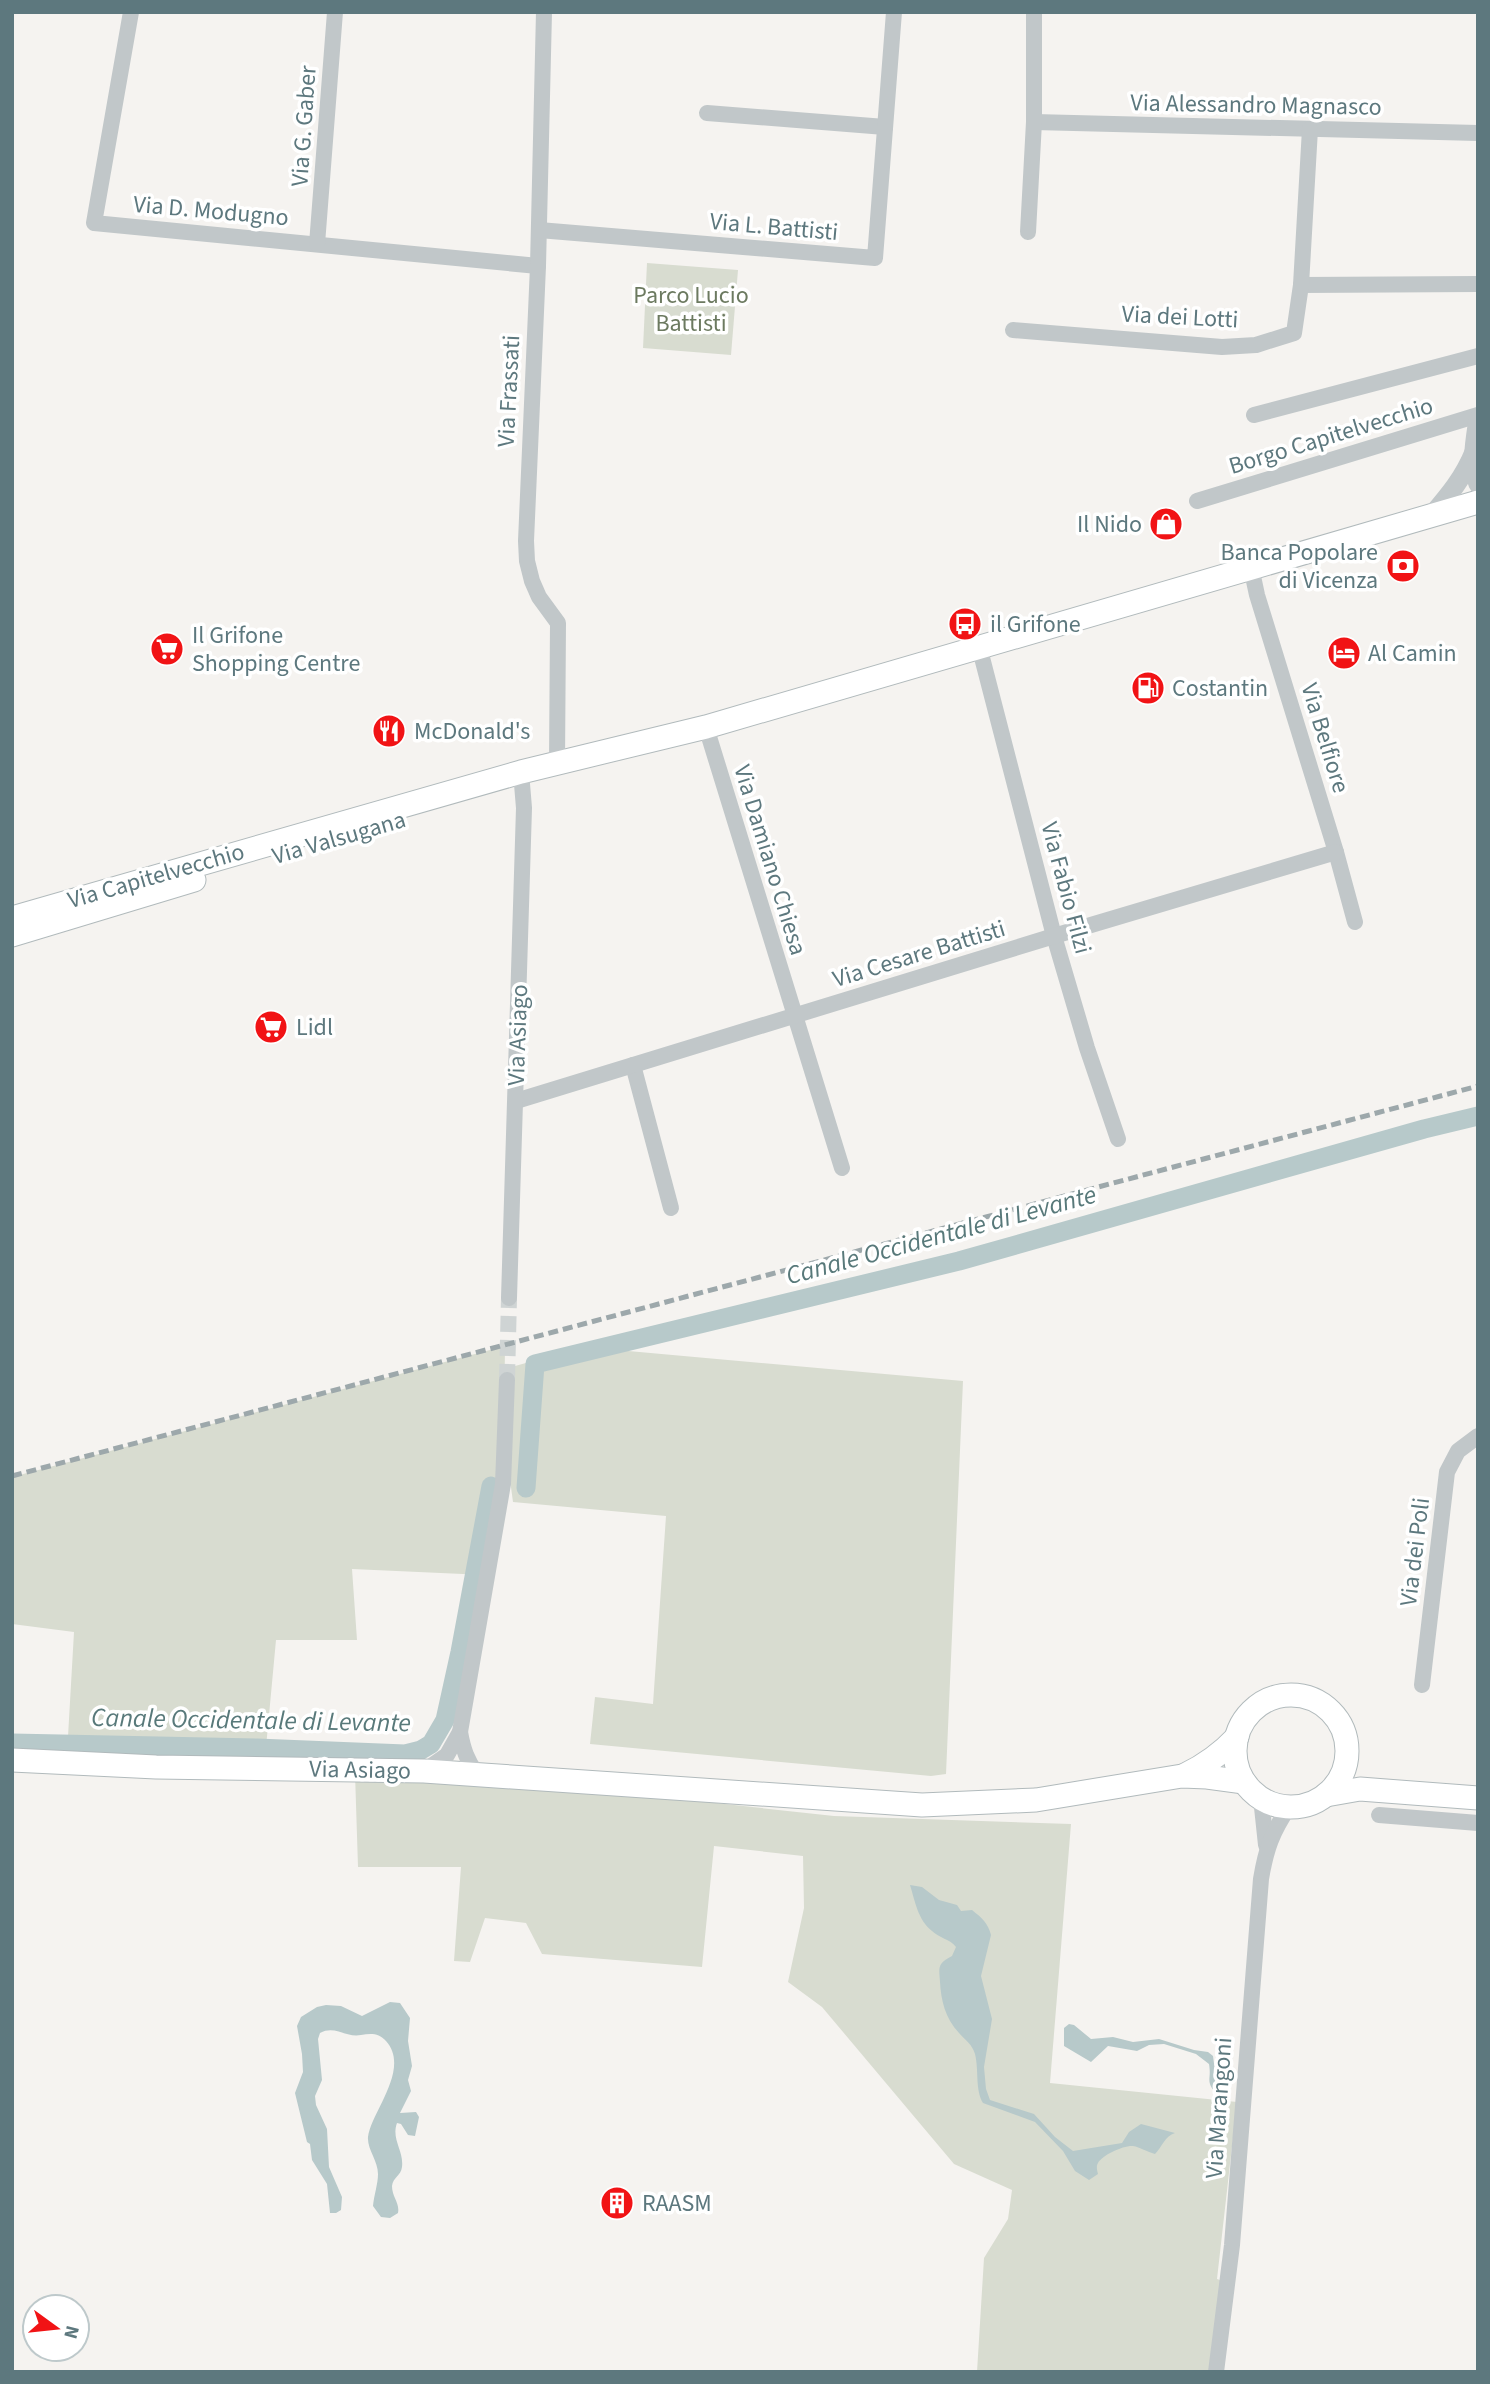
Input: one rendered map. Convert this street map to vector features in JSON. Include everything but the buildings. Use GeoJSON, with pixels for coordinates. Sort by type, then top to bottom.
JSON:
{"type":"FeatureCollection","features":[{"type":"Feature","properties":{"kind":"main road"},"geometry":{"type":"LineString","coordinates":[[664,738],[1478,502]]}},
{"type":"Feature","properties":{"kind":"main road","name":"Via Capitelvecchio"},"geometry":{"type":"LineString","coordinates":[[12,918],[522,779],[557,763],[664,738]]}},
{"type":"Feature","properties":{"kind":"main road","name":"Via Valsugana"},"geometry":{"type":"LineString","coordinates":[[12,935],[664,738]]}},
{"type":"Feature","properties":{"kind":"main road"},"geometry":{"type":"LineString","coordinates":[[1253,1790],[1238,1768],[1235,1753],[1242,1722],[1252,1710],[1265,1701],[1280,1695],[1296,1695],[1311,1698],[1325,1706],[1336,1717],[1363,1776],[1378,1790]]}},
{"type":"Feature","properties":{"kind":"main road"},"geometry":{"type":"LineString","coordinates":[[1182,1776],[1220,1755],[1237,1737]]}},
{"type":"Feature","properties":{"kind":"main road"},"geometry":{"type":"LineString","coordinates":[[424,1771],[922,1805],[1036,1800],[1182,1776],[1207,1777],[1253,1790],[1289,1807],[1314,1802],[1326,1795],[1342,1773],[1347,1746]]}},
{"type":"Feature","properties":{"kind":"main road","name":"Via Asiago"},"geometry":{"type":"LineString","coordinates":[[12,1760],[156,1767],[424,1771]]}},
{"type":"Feature","properties":{"kind":"main road"},"geometry":{"type":"LineString","coordinates":[[1326,1795],[1360,1789],[1478,1798]]}},
{"type":"Feature","properties":{"kind":"street","name":"Via D. Modugno"},"geometry":{"type":"LineString","coordinates":[[131,12],[94,223],[538,266]]}},
{"type":"Feature","properties":{"kind":"street","name":"Via G. Gaber"},"geometry":{"type":"LineString","coordinates":[[317,244],[335,12]]}},
{"type":"Feature","properties":{"kind":"street","name":"Via Frassati"},"geometry":{"type":"LineString","coordinates":[[544,12],[538,266],[526,541],[532,582],[539,597],[558,623],[557,763]]}},
{"type":"Feature","properties":{"kind":"street","name":"Via L. Battisti"},"geometry":{"type":"LineString","coordinates":[[539,230],[875,258],[894,12]]}},
{"type":"Feature","properties":{"kind":"street"},"geometry":{"type":"LineString","coordinates":[[1028,232],[1034,122],[1034,12]]}},
{"type":"Feature","properties":{"kind":"street"},"geometry":{"type":"LineString","coordinates":[[707,114],[884,127]]}},
{"type":"Feature","properties":{"kind":"street","name":"Via Alessandro Magnasco"},"geometry":{"type":"LineString","coordinates":[[1034,122],[1478,133]]}},
{"type":"Feature","properties":{"kind":"street","name":"Via dei Lotti"},"geometry":{"type":"LineString","coordinates":[[1013,330],[1223,347],[1256,345],[1294,332],[1301,285],[1310,129]]}},
{"type":"Feature","properties":{"kind":"street"},"geometry":{"type":"LineString","coordinates":[[1301,285],[1478,284]]}},
{"type":"Feature","properties":{"kind":"street","name":"Borgo Capitelvecchio"},"geometry":{"type":"LineString","coordinates":[[1254,415],[1478,356]]}},
{"type":"Feature","properties":{"kind":"street"},"geometry":{"type":"LineString","coordinates":[[1478,417],[1474,452],[1474,472],[1478,484]]}},
{"type":"Feature","properties":{"kind":"street","name":"Borgo Capitelvecchio"},"geometry":{"type":"LineString","coordinates":[[1197,501],[1478,417]]}},
{"type":"Feature","properties":{"kind":"street"},"geometry":{"type":"LineString","coordinates":[[1431,516],[1457,486],[1474,452]]}},
{"type":"Feature","properties":{"kind":"street","name":"Via Belfiore"},"geometry":{"type":"LineString","coordinates":[[1251,567],[1355,922]]}},
{"type":"Feature","properties":{"kind":"street","name":"Via Fabio Filzi"},"geometry":{"type":"LineString","coordinates":[[979,646],[1054,936],[1087,1048],[1118,1139]]}},
{"type":"Feature","properties":{"kind":"street","name":"Via Damiano Chiesa"},"geometry":{"type":"LineString","coordinates":[[706,727],[842,1168]]}},
{"type":"Feature","properties":{"kind":"street","name":"Via Asiago"},"geometry":{"type":"LineString","coordinates":[[509,1298],[522,779]]}},
{"type":"Feature","properties":{"kind":"street","name":"Via Cesare Battisti"},"geometry":{"type":"LineString","coordinates":[[516,1101],[1336,852]]}},
{"type":"Feature","properties":{"kind":"street"},"geometry":{"type":"LineString","coordinates":[[633,1065],[671,1208]]}},
{"type":"Feature","properties":{"kind":"street","name":"Via Asiago"},"geometry":{"type":"LineString","coordinates":[[424,1771],[447,1755],[460,1732],[503,1484],[507,1380]]}},
{"type":"Feature","properties":{"kind":"street","name":"Via dei Poli"},"geometry":{"type":"LineString","coordinates":[[1422,1685],[1447,1472],[1458,1451],[1478,1436]]}},
{"type":"Feature","properties":{"kind":"street"},"geometry":{"type":"LineString","coordinates":[[460,1732],[464,1751],[477,1774]]}},
{"type":"Feature","properties":{"kind":"street","name":"Via Marangoni"},"geometry":{"type":"LineString","coordinates":[[1253,1790],[1266,1848]]}},
{"type":"Feature","properties":{"kind":"street","name":"Via Marangoni"},"geometry":{"type":"LineString","coordinates":[[1216,2372],[1232,2245],[1261,1878],[1266,1848],[1275,1827],[1289,1807]]}},
{"type":"Feature","properties":{"kind":"street"},"geometry":{"type":"LineString","coordinates":[[1379,1815],[1478,1823]]}},
{"type":"Feature","properties":{"kind":"green space","name":"Parco Lucio Battisti"},"geometry":{"type":"Polygon","coordinates":[[[647,263],[738,270],[731,355],[643,348],[647,263]]]}},
{"type":"Feature","properties":{"kind":"green space"},"geometry":{"type":"Polygon","coordinates":[[[505,1346],[504,1421],[485,1575],[352,1569],[357,1640],[276,1640],[265,1758],[67,1754],[74,1632],[12,1624],[12,1477],[505,1346]]]}},
{"type":"Feature","properties":{"kind":"green space"},"geometry":{"type":"Polygon","coordinates":[[[584,1347],[963,1381],[946,1774],[931,1776],[590,1744],[595,1697],[653,1704],[666,1516],[513,1502],[510,1480],[515,1366],[584,1347]]]}},
{"type":"Feature","properties":{"kind":"green space"},"geometry":{"type":"Polygon","coordinates":[[[355,1773],[578,1788],[834,1816],[1071,1824],[1050,2083],[1237,2102],[1217,2279],[1223,2281],[1215,2372],[977,2372],[984,2258],[1008,2219],[1012,2190],[954,2164],[822,2007],[788,1982],[804,1908],[803,1856],[714,1846],[702,1967],[542,1954],[526,1923],[485,1918],[470,1962],[454,1961],[461,1867],[358,1867],[355,1773]]]}},
{"type":"Feature","properties":{"kind":"shaded area"},"geometry":{"type":"Polygon","coordinates":[[[910,1885],[922,1887],[939,1900],[957,1905],[961,1911],[972,1910],[990,1931],[981,1976],[992,2019],[984,2067],[990,2100],[1034,2114],[1055,2137],[1073,2151],[1122,2143],[1129,2132],[1141,2124],[1175,2133],[1166,2139],[1155,2154],[1133,2146],[1119,2149],[1100,2160],[1097,2165],[1098,2174],[1089,2180],[1075,2171],[1063,2151],[1035,2122],[983,2103],[974,2051],[950,2021],[941,1995],[940,1966],[952,1956],[956,1947],[927,1927],[910,1885]]]}},
{"type":"Feature","properties":{"kind":"shaded area"},"geometry":{"type":"Polygon","coordinates":[[[390,2002],[400,2003],[410,2018],[408,2041],[412,2066],[408,2080],[411,2091],[400,2113],[416,2112],[419,2117],[415,2136],[408,2135],[401,2124],[397,2123],[396,2140],[402,2161],[401,2170],[392,2186],[398,2213],[390,2218],[381,2217],[373,2206],[378,2174],[368,2142],[371,2127],[392,2077],[393,2052],[378,2035],[356,2035],[331,2030],[320,2033],[318,2039],[322,2080],[315,2096],[316,2105],[327,2129],[329,2167],[342,2197],[341,2210],[330,2213],[327,2184],[312,2160],[295,2093],[303,2072],[297,2026],[301,2017],[317,2007],[341,2006],[362,2016],[390,2002]]]}},
{"type":"Feature","properties":{"kind":"shaded area"},"geometry":{"type":"Polygon","coordinates":[[[1069,2024],[1091,2039],[1113,2037],[1133,2042],[1159,2039],[1208,2052],[1213,2056],[1217,2086],[1222,2090],[1221,2097],[1210,2083],[1209,2064],[1196,2054],[1164,2044],[1149,2045],[1137,2051],[1108,2046],[1091,2062],[1064,2046],[1064,2028],[1069,2024]]]}},
{"type":"Feature","properties":{"kind":"waterway","name":"Canale Occidentale di Levante"},"geometry":{"type":"LineString","coordinates":[[526,1488],[535,1364],[959,1261],[1478,1116]]}},
{"type":"Feature","properties":{"kind":"waterway","name":"Canale Occidentale di Levante"},"geometry":{"type":"LineString","coordinates":[[12,1743],[405,1754],[421,1750],[431,1744],[445,1720],[491,1486]]}},
{"type":"Feature","properties":{"kind":"tunnel"},"geometry":{"type":"LineString","coordinates":[[507,1380],[509,1298]]}},
{"type":"Feature","properties":{"kind":"railway"},"geometry":{"type":"LineString","coordinates":[[12,1476],[1478,1086]]}},
{"type":"Feature","properties":{"kind":"place","name":"Il Nido"},"geometry":{"type":"Point","coordinates":[1166,524]}},
{"type":"Feature","properties":{"kind":"place","name":"Banca Popolare di Vicenza"},"geometry":{"type":"Point","coordinates":[1403,566]}},
{"type":"Feature","properties":{"kind":"place","name":"il Grifone"},"geometry":{"type":"Point","coordinates":[965,624]}},
{"type":"Feature","properties":{"kind":"place","name":"Il Grifone Shopping Centre"},"geometry":{"type":"Point","coordinates":[167,649]}},
{"type":"Feature","properties":{"kind":"place","name":"Al Camin"},"geometry":{"type":"Point","coordinates":[1344,653]}},
{"type":"Feature","properties":{"kind":"place","name":"Costantin"},"geometry":{"type":"Point","coordinates":[1148,688]}},
{"type":"Feature","properties":{"kind":"place","name":"McDonald's"},"geometry":{"type":"Point","coordinates":[389,731]}},
{"type":"Feature","properties":{"kind":"place","name":"Lidl"},"geometry":{"type":"Point","coordinates":[271,1027]}},
{"type":"Feature","properties":{"kind":"place","name":"RAASM"},"geometry":{"type":"Point","coordinates":[617,2203]}}]}
